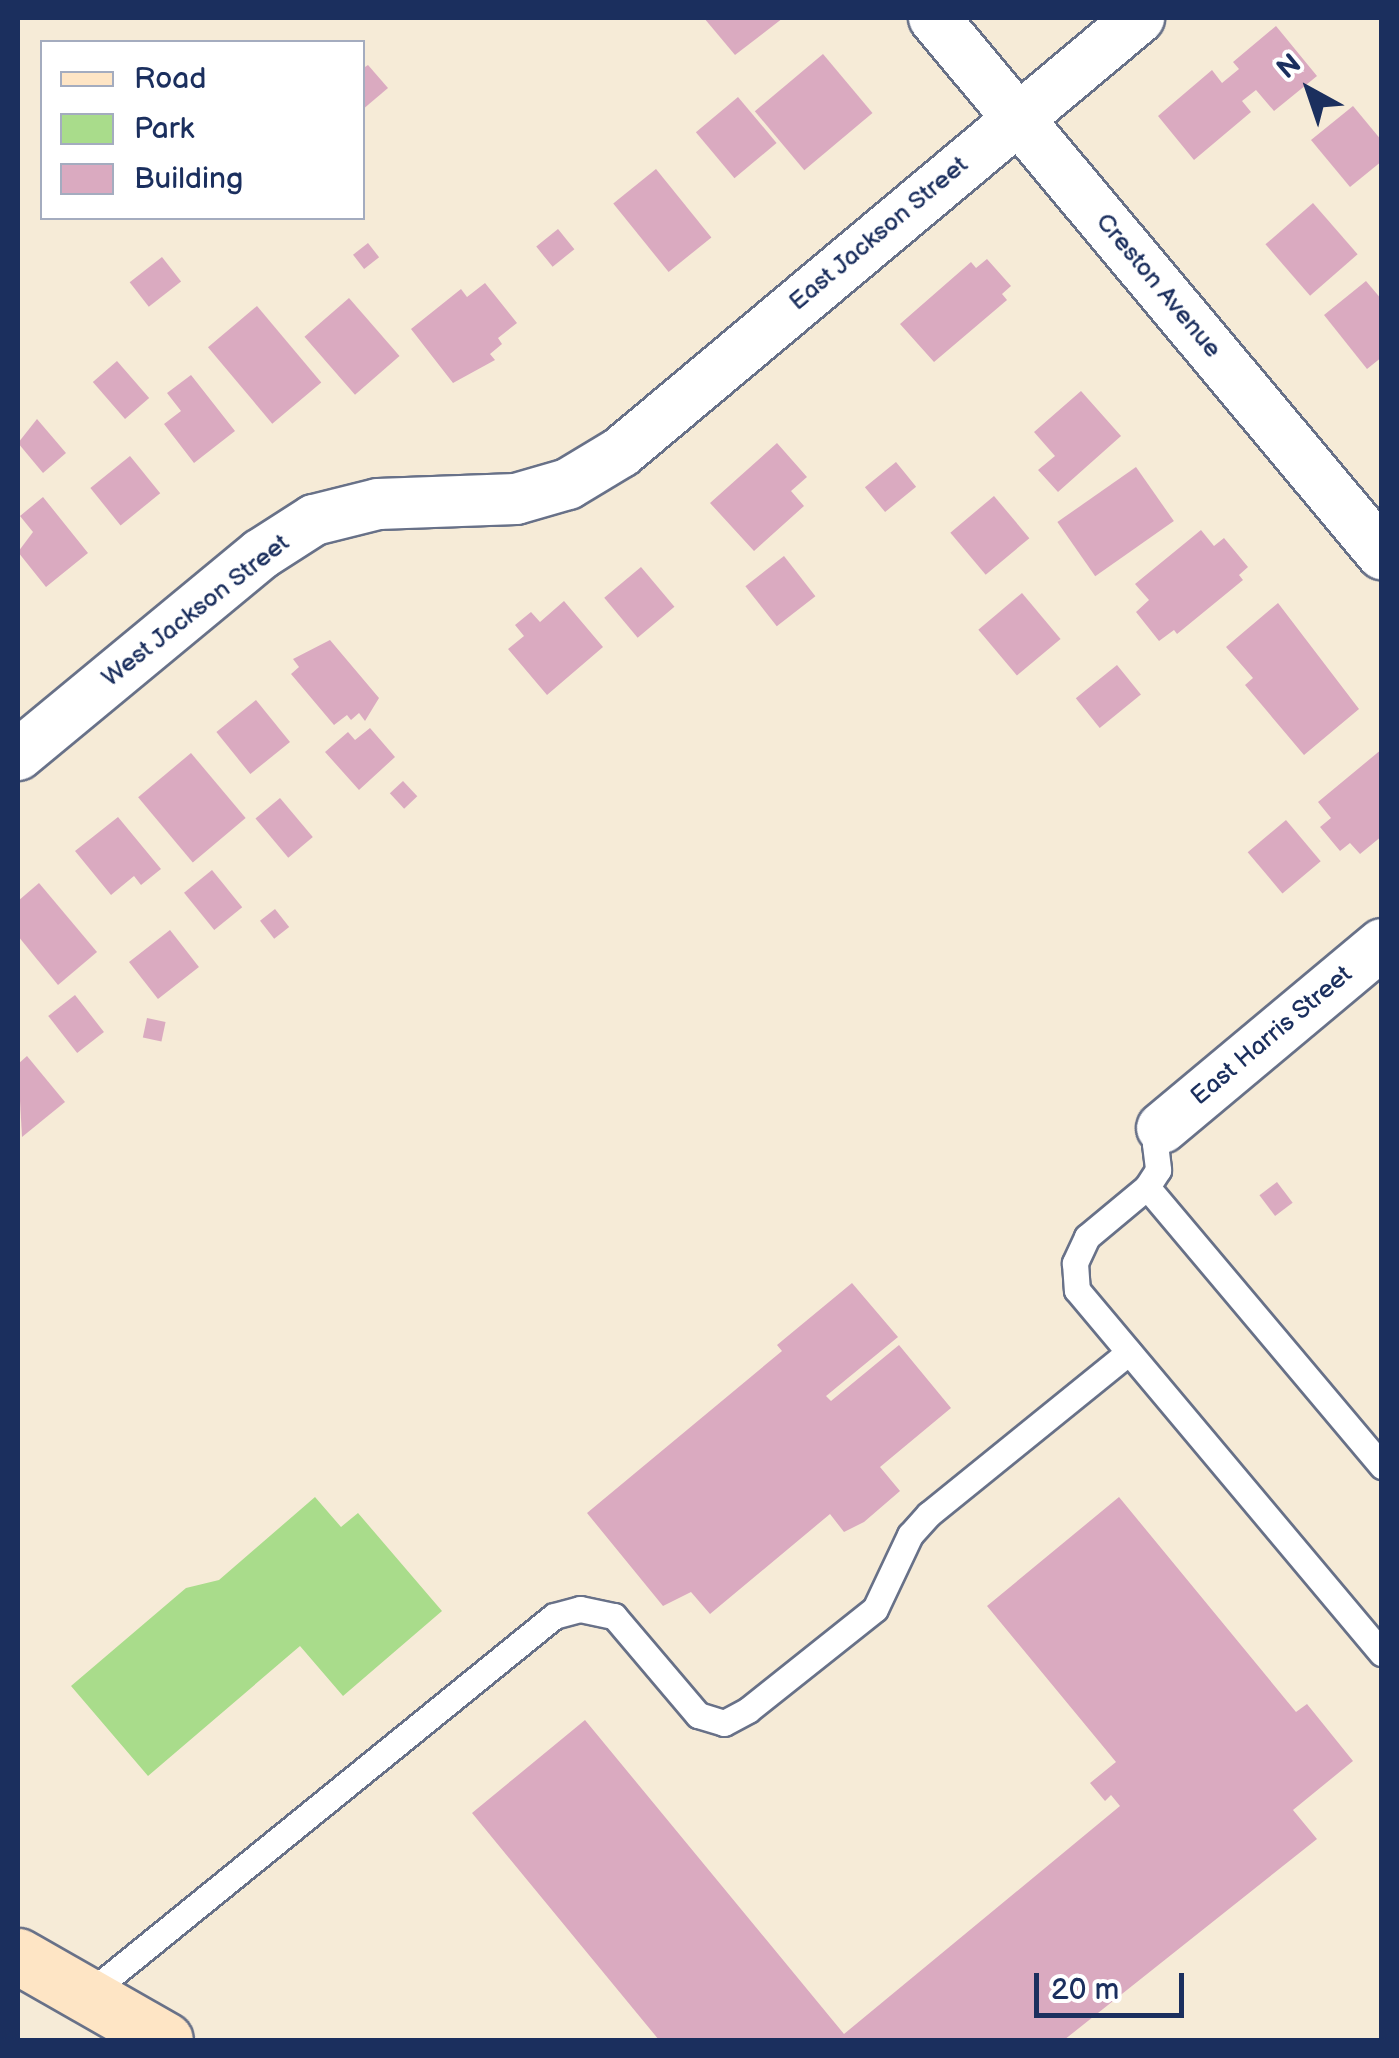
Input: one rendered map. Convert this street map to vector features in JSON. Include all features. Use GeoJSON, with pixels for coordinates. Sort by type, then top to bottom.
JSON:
{"type":"FeatureCollection","features":[{"type":"Feature","properties":{"kind":"street","name":"Creston Avenue"},"geometry":{"type":"LineString","coordinates":[[934,18],[1382,554]]}},
{"type":"Feature","properties":{"kind":"street","name":"East Jackson Street"},"geometry":{"type":"LineString","coordinates":[[620,452],[1139,18]]}},
{"type":"Feature","properties":{"kind":"street","name":"West Jackson Street"},"geometry":{"type":"LineString","coordinates":[[18,756],[260,554],[314,520],[378,504],[516,499],[568,484],[620,452]]}},
{"type":"Feature","properties":{"kind":"street","name":"East Harris Street"},"geometry":{"type":"LineString","coordinates":[[1162,1128],[1382,944]]}},
{"type":"Feature","properties":{"kind":"street"},"geometry":{"type":"LineString","coordinates":[[18,1956],[166,2040]]}},
{"type":"Feature","properties":{"kind":"lane"},"geometry":{"type":"LineString","coordinates":[[1162,1128],[1155,1144],[1158,1170],[1147,1187],[1088,1238],[1075,1263],[1078,1290],[1382,1652]]}},
{"type":"Feature","properties":{"kind":"lane"},"geometry":{"type":"LineString","coordinates":[[1147,1187],[1382,1466]]}},
{"type":"Feature","properties":{"kind":"lane"},"geometry":{"type":"LineString","coordinates":[[86,1995],[554,1616],[580,1609],[614,1616],[698,1715],[724,1724],[748,1710],[875,1610],[910,1535],[929,1514],[1129,1352]]}},
{"type":"Feature","properties":{"kind":"green space"},"geometry":{"type":"Polygon","coordinates":[[[315,1497],[341,1527],[358,1513],[442,1611],[343,1696],[300,1646],[148,1776],[71,1686],[186,1588],[219,1580],[315,1497]]]}},
{"type":"Feature","properties":{"kind":"building"},"geometry":{"type":"Polygon","coordinates":[[[704,18],[783,18],[735,55],[704,18]]]}},
{"type":"Feature","properties":{"kind":"building"},"geometry":{"type":"Polygon","coordinates":[[[1276,26],[1317,76],[1274,111],[1256,90],[1242,101],[1251,112],[1194,160],[1158,116],[1212,70],[1222,83],[1239,69],[1233,62],[1276,26]]]}},
{"type":"Feature","properties":{"kind":"building"},"geometry":{"type":"Polygon","coordinates":[[[823,54],[872,113],[804,170],[755,111],[823,54]]]}},
{"type":"Feature","properties":{"kind":"building"},"geometry":{"type":"Polygon","coordinates":[[[368,65],[388,88],[365,107],[368,65]]]}},
{"type":"Feature","properties":{"kind":"building"},"geometry":{"type":"Polygon","coordinates":[[[738,97],[777,143],[734,178],[696,132],[738,97]]]}},
{"type":"Feature","properties":{"kind":"building"},"geometry":{"type":"Polygon","coordinates":[[[1353,106],[1382,141],[1382,161],[1350,187],[1311,140],[1353,106]]]}},
{"type":"Feature","properties":{"kind":"building"},"geometry":{"type":"Polygon","coordinates":[[[656,169],[711,237],[669,272],[613,204],[656,169]]]}},
{"type":"Feature","properties":{"kind":"building"},"geometry":{"type":"Polygon","coordinates":[[[1313,203],[1358,254],[1310,296],[1265,244],[1313,203]]]}},
{"type":"Feature","properties":{"kind":"building"},"geometry":{"type":"Polygon","coordinates":[[[558,229],[574,249],[553,267],[536,247],[558,229]]]}},
{"type":"Feature","properties":{"kind":"building"},"geometry":{"type":"Polygon","coordinates":[[[368,243],[379,257],[364,269],[353,255],[368,243]]]}},
{"type":"Feature","properties":{"kind":"building"},"geometry":{"type":"Polygon","coordinates":[[[162,257],[181,281],[149,307],[130,282],[162,257]]]}},
{"type":"Feature","properties":{"kind":"building"},"geometry":{"type":"Polygon","coordinates":[[[987,259],[1011,286],[1002,294],[1007,300],[934,362],[900,324],[971,262],[976,268],[987,259]]]}},
{"type":"Feature","properties":{"kind":"building"},"geometry":{"type":"Polygon","coordinates":[[[1366,281],[1382,300],[1382,357],[1367,369],[1324,315],[1366,281]]]}},
{"type":"Feature","properties":{"kind":"building"},"geometry":{"type":"Polygon","coordinates":[[[485,283],[517,323],[498,338],[502,344],[490,354],[495,360],[453,383],[411,329],[461,289],[467,297],[485,283]]]}},
{"type":"Feature","properties":{"kind":"building"},"geometry":{"type":"Polygon","coordinates":[[[349,298],[400,356],[355,395],[304,337],[349,298]]]}},
{"type":"Feature","properties":{"kind":"building"},"geometry":{"type":"Polygon","coordinates":[[[257,306],[321,383],[272,424],[208,347],[257,306]]]}},
{"type":"Feature","properties":{"kind":"building"},"geometry":{"type":"Polygon","coordinates":[[[117,361],[149,398],[125,419],[93,382],[117,361]]]}},
{"type":"Feature","properties":{"kind":"building"},"geometry":{"type":"Polygon","coordinates":[[[191,375],[235,431],[194,463],[164,424],[181,411],[167,393],[191,375]]]}},
{"type":"Feature","properties":{"kind":"building"},"geometry":{"type":"Polygon","coordinates":[[[1081,391],[1121,436],[1058,492],[1038,470],[1055,456],[1034,432],[1081,391]]]}},
{"type":"Feature","properties":{"kind":"building"},"geometry":{"type":"Polygon","coordinates":[[[37,419],[66,453],[43,473],[18,443],[37,419]]]}},
{"type":"Feature","properties":{"kind":"building"},"geometry":{"type":"Polygon","coordinates":[[[777,443],[807,477],[791,491],[804,506],[754,551],[710,503],[777,443]]]}},
{"type":"Feature","properties":{"kind":"building"},"geometry":{"type":"Polygon","coordinates":[[[130,456],[160,493],[121,525],[90,488],[130,456]]]}},
{"type":"Feature","properties":{"kind":"building"},"geometry":{"type":"Polygon","coordinates":[[[896,462],[916,487],[885,512],[865,487],[896,462]]]}},
{"type":"Feature","properties":{"kind":"building"},"geometry":{"type":"Polygon","coordinates":[[[1136,467],[1174,521],[1095,576],[1057,522],[1136,467]]]}},
{"type":"Feature","properties":{"kind":"building"},"geometry":{"type":"Polygon","coordinates":[[[994,496],[1029,538],[986,575],[950,533],[994,496]]]}},
{"type":"Feature","properties":{"kind":"building"},"geometry":{"type":"Polygon","coordinates":[[[43,497],[88,553],[46,587],[18,552],[33,532],[20,516],[43,497]]]}},
{"type":"Feature","properties":{"kind":"building"},"geometry":{"type":"Polygon","coordinates":[[[1201,530],[1214,546],[1224,538],[1248,567],[1239,575],[1243,580],[1177,634],[1174,630],[1159,641],[1136,612],[1149,600],[1135,584],[1201,530]]]}},
{"type":"Feature","properties":{"kind":"building"},"geometry":{"type":"Polygon","coordinates":[[[784,556],[815,596],[777,626],[745,586],[784,556]]]}},
{"type":"Feature","properties":{"kind":"building"},"geometry":{"type":"Polygon","coordinates":[[[641,567],[674,607],[638,638],[604,598],[641,567]]]}},
{"type":"Feature","properties":{"kind":"building"},"geometry":{"type":"Polygon","coordinates":[[[1022,593],[1061,639],[1017,676],[978,630],[1022,593]]]}},
{"type":"Feature","properties":{"kind":"building"},"geometry":{"type":"Polygon","coordinates":[[[564,601],[603,647],[547,695],[508,649],[524,636],[515,625],[531,612],[540,622],[564,601]]]}},
{"type":"Feature","properties":{"kind":"building"},"geometry":{"type":"Polygon","coordinates":[[[1278,603],[1359,709],[1304,755],[1245,685],[1253,678],[1226,647],[1278,603]]]}},
{"type":"Feature","properties":{"kind":"building"},"geometry":{"type":"Polygon","coordinates":[[[330,640],[379,698],[365,721],[359,713],[351,720],[347,715],[334,725],[291,674],[299,667],[293,659],[330,640]]]}},
{"type":"Feature","properties":{"kind":"building"},"geometry":{"type":"Polygon","coordinates":[[[1117,665],[1141,695],[1100,728],[1076,698],[1117,665]]]}},
{"type":"Feature","properties":{"kind":"building"},"geometry":{"type":"Polygon","coordinates":[[[256,700],[290,742],[250,774],[216,732],[256,700]]]}},
{"type":"Feature","properties":{"kind":"building"},"geometry":{"type":"Polygon","coordinates":[[[370,728],[395,757],[359,790],[325,752],[348,732],[355,740],[370,728]]]}},
{"type":"Feature","properties":{"kind":"building"},"geometry":{"type":"Polygon","coordinates":[[[1382,749],[1382,836],[1360,854],[1350,843],[1340,851],[1320,827],[1331,818],[1318,802],[1382,749]]]}},
{"type":"Feature","properties":{"kind":"building"},"geometry":{"type":"Polygon","coordinates":[[[191,753],[246,818],[193,862],[138,797],[191,753]]]}},
{"type":"Feature","properties":{"kind":"building"},"geometry":{"type":"Polygon","coordinates":[[[403,781],[417,796],[404,809],[390,793],[403,781]]]}},
{"type":"Feature","properties":{"kind":"building"},"geometry":{"type":"Polygon","coordinates":[[[280,798],[313,837],[288,858],[255,819],[280,798]]]}},
{"type":"Feature","properties":{"kind":"building"},"geometry":{"type":"Polygon","coordinates":[[[118,817],[161,869],[141,885],[134,876],[111,895],[75,851],[118,817]]]}},
{"type":"Feature","properties":{"kind":"building"},"geometry":{"type":"Polygon","coordinates":[[[1286,820],[1321,861],[1282,894],[1248,852],[1286,820]]]}},
{"type":"Feature","properties":{"kind":"building"},"geometry":{"type":"Polygon","coordinates":[[[212,870],[242,907],[214,930],[184,893],[212,870]]]}},
{"type":"Feature","properties":{"kind":"building"},"geometry":{"type":"Polygon","coordinates":[[[39,883],[97,952],[58,985],[18,936],[18,901],[39,883]]]}},
{"type":"Feature","properties":{"kind":"building"},"geometry":{"type":"Polygon","coordinates":[[[275,909],[289,927],[274,939],[260,921],[275,909]]]}},
{"type":"Feature","properties":{"kind":"building"},"geometry":{"type":"Polygon","coordinates":[[[170,930],[199,967],[158,999],[129,962],[170,930]]]}},
{"type":"Feature","properties":{"kind":"building"},"geometry":{"type":"Polygon","coordinates":[[[75,995],[104,1032],[77,1053],[48,1016],[75,995]]]}},
{"type":"Feature","properties":{"kind":"building"},"geometry":{"type":"Polygon","coordinates":[[[147,1018],[166,1022],[161,1042],[143,1038],[147,1018]]]}},
{"type":"Feature","properties":{"kind":"building"},"geometry":{"type":"Polygon","coordinates":[[[27,1056],[65,1102],[22,1137],[18,1064],[27,1056]]]}},
{"type":"Feature","properties":{"kind":"building"},"geometry":{"type":"Polygon","coordinates":[[[1277,1182],[1293,1203],[1275,1216],[1259,1195],[1277,1182]]]}},
{"type":"Feature","properties":{"kind":"building"},"geometry":{"type":"Polygon","coordinates":[[[852,1283],[898,1337],[826,1396],[831,1401],[899,1345],[951,1408],[880,1467],[900,1491],[864,1522],[844,1532],[830,1514],[710,1614],[691,1592],[663,1606],[587,1513],[782,1351],[777,1345],[852,1283]]]}},
{"type":"Feature","properties":{"kind":"building"},"geometry":{"type":"Polygon","coordinates":[[[1119,1497],[1296,1712],[1307,1704],[1353,1761],[1293,1810],[1317,1839],[1064,2040],[659,2040],[472,1813],[585,1720],[844,2034],[1120,1806],[1111,1795],[1105,1801],[1090,1783],[1116,1762],[987,1606],[1119,1497]]]}}]}
